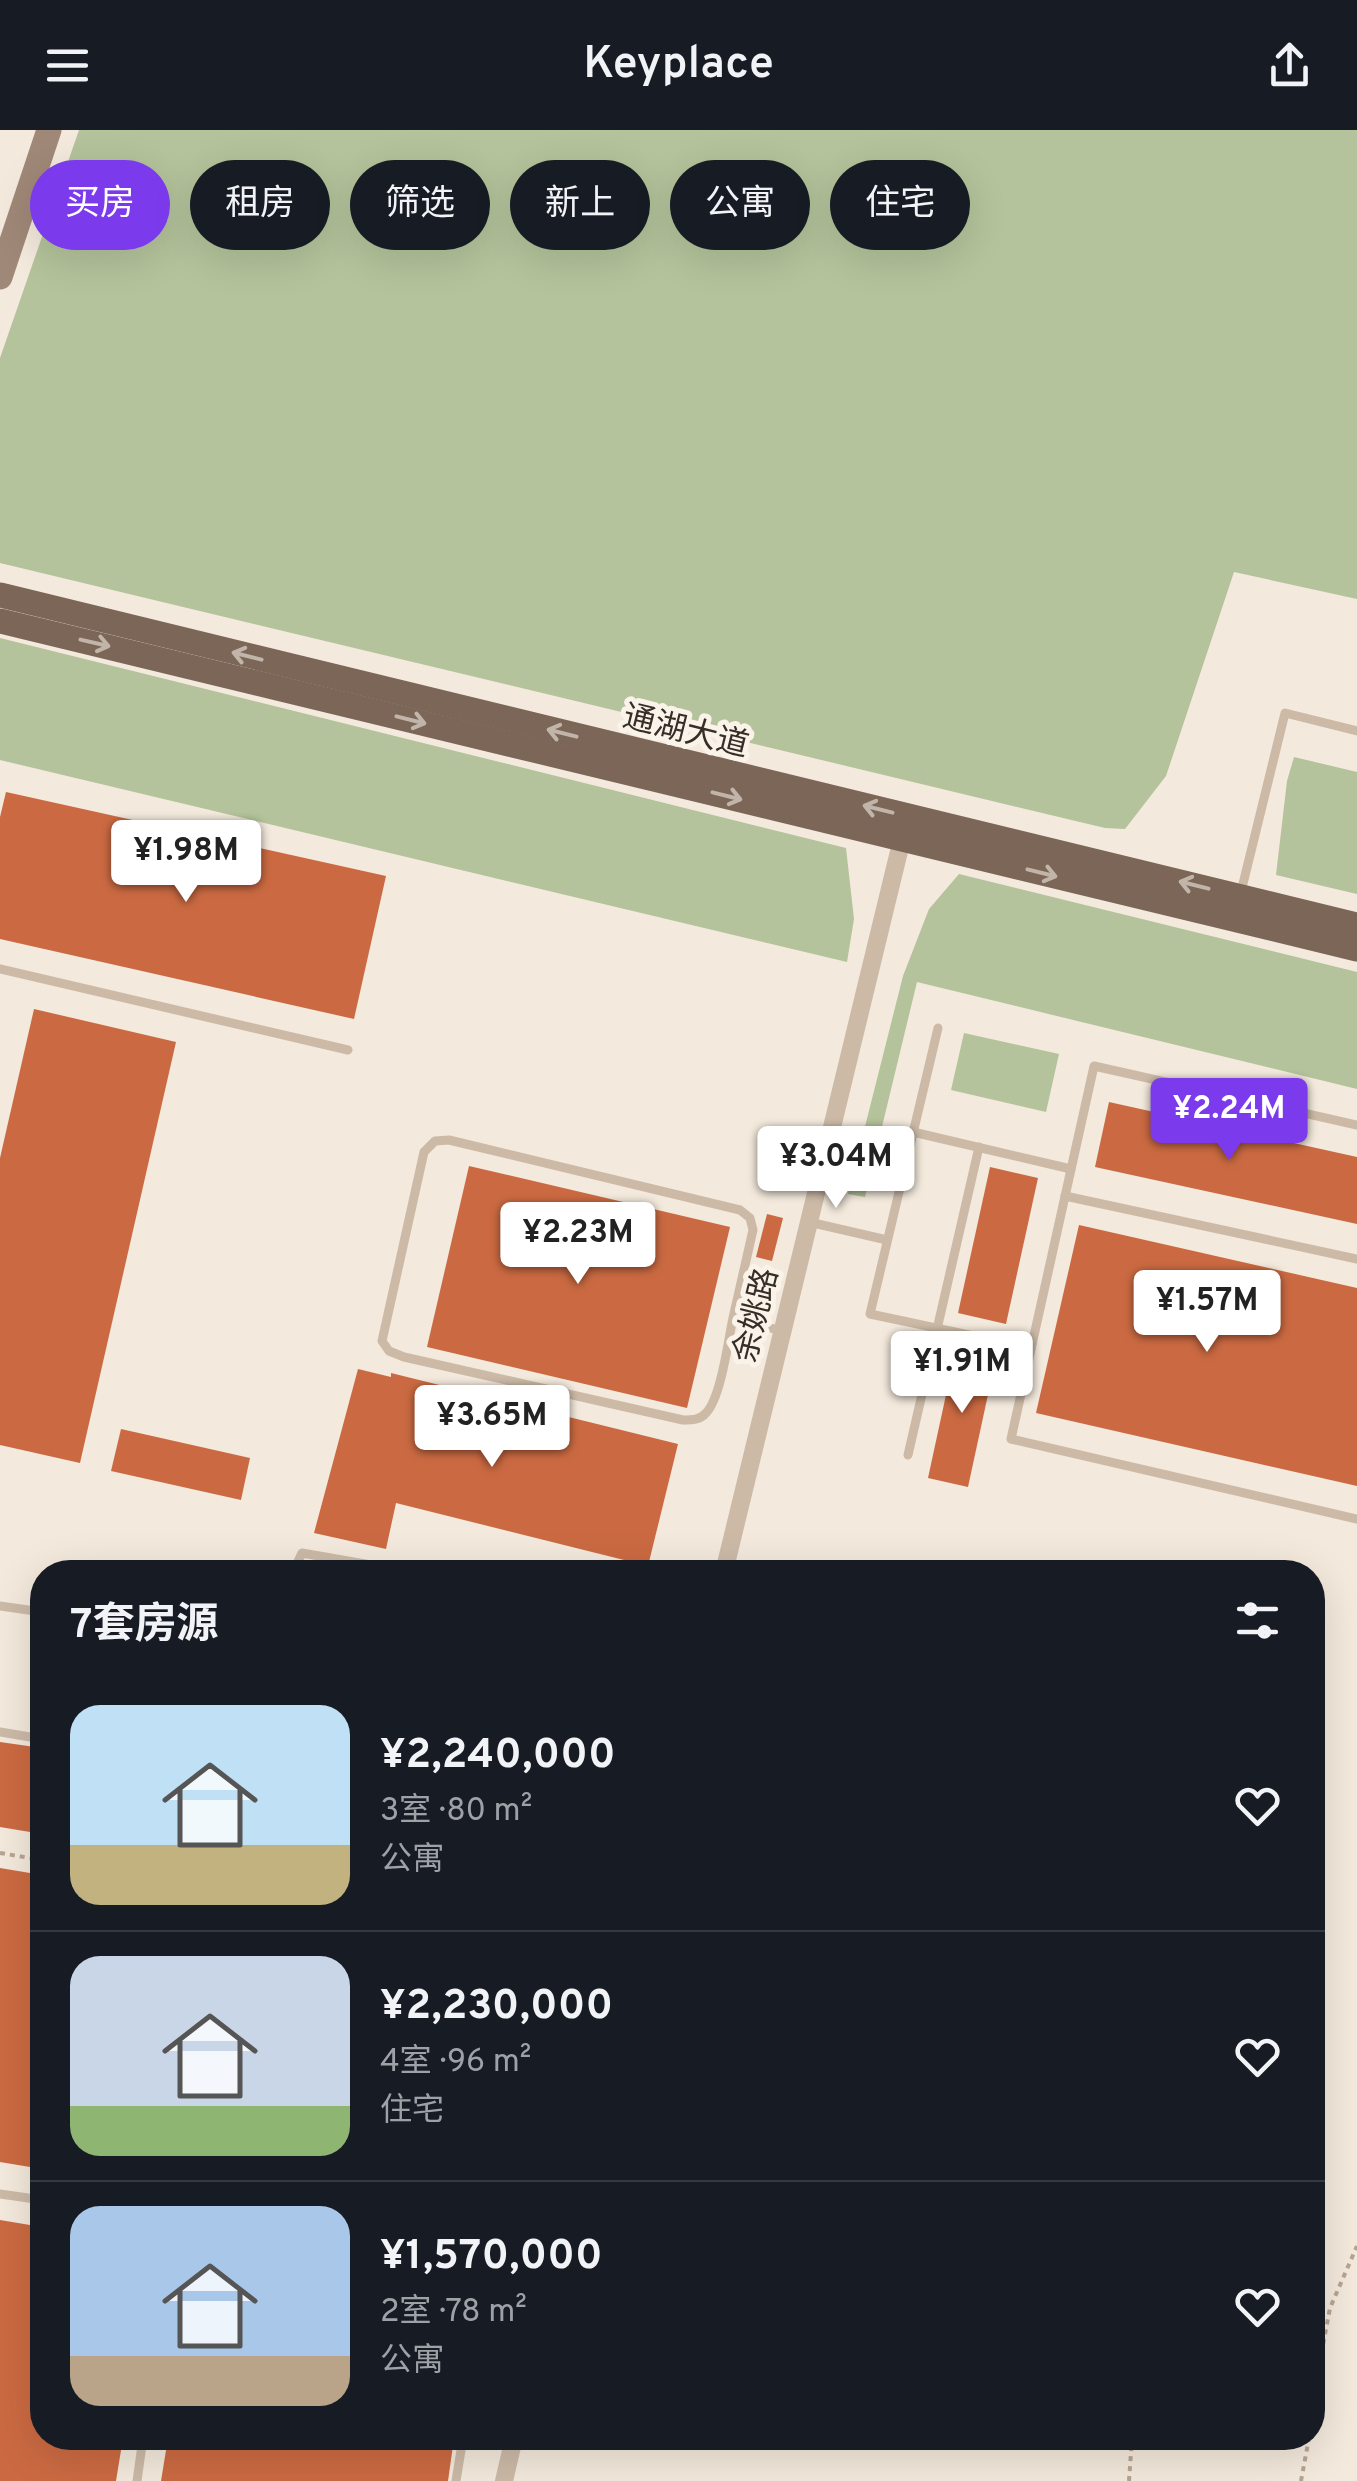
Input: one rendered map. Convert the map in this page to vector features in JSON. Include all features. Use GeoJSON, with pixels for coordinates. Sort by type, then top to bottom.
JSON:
{"type":"FeatureCollection","features":[{"type":"Feature","properties":{"kind":"main road","name":"通湖大道"},"geometry":{"type":"LineString","coordinates":[[0,595],[1357,924]]}},
{"type":"Feature","properties":{"kind":"main road","name":"通湖大道"},"geometry":{"type":"LineString","coordinates":[[0,621],[1357,949]]}},
{"type":"Feature","properties":{"kind":"street"},"geometry":{"type":"LineString","coordinates":[[0,277],[50,130]]}},
{"type":"Feature","properties":{"kind":"street","name":"余姚路"},"geometry":{"type":"LineString","coordinates":[[727,1560],[902,839]]}},
{"type":"Feature","properties":{"kind":"street"},"geometry":{"type":"LineString","coordinates":[[504,2481],[511,2450]]}},
{"type":"Feature","properties":{"kind":"lane"},"geometry":{"type":"LineString","coordinates":[[1240,896],[1285,713],[1357,730]]}},
{"type":"Feature","properties":{"kind":"lane"},"geometry":{"type":"LineString","coordinates":[[0,969],[348,1050]]}},
{"type":"Feature","properties":{"kind":"lane"},"geometry":{"type":"LineString","coordinates":[[938,1028],[870,1314],[1031,1348]]}},
{"type":"Feature","properties":{"kind":"lane"},"geometry":{"type":"LineString","coordinates":[[1357,1126],[1094,1066],[1011,1439],[1357,1519]]}},
{"type":"Feature","properties":{"kind":"lane"},"geometry":{"type":"LineString","coordinates":[[913,1132],[1071,1169]]}},
{"type":"Feature","properties":{"kind":"lane"},"geometry":{"type":"LineString","coordinates":[[450,1140],[740,1210],[750,1218],[752,1230],[733,1318],[715,1397],[709,1412],[698,1420],[683,1420],[404,1357],[390,1351],[382,1341],[424,1152],[435,1141],[450,1140]]}},
{"type":"Feature","properties":{"kind":"lane"},"geometry":{"type":"LineString","coordinates":[[908,1455],[979,1148]]}},
{"type":"Feature","properties":{"kind":"lane"},"geometry":{"type":"LineString","coordinates":[[1065,1196],[1357,1259]]}},
{"type":"Feature","properties":{"kind":"lane"},"geometry":{"type":"LineString","coordinates":[[809,1222],[887,1240]]}},
{"type":"Feature","properties":{"kind":"lane"},"geometry":{"type":"LineString","coordinates":[[733,1318],[782,1330]]}},
{"type":"Feature","properties":{"kind":"lane"},"geometry":{"type":"LineString","coordinates":[[299,1560],[302,1553],[343,1560]]}},
{"type":"Feature","properties":{"kind":"lane"},"geometry":{"type":"LineString","coordinates":[[0,1606],[30,1610]]}},
{"type":"Feature","properties":{"kind":"lane"},"geometry":{"type":"LineString","coordinates":[[0,1732],[30,1736]]}},
{"type":"Feature","properties":{"kind":"lane"},"geometry":{"type":"LineString","coordinates":[[0,2194],[30,2198]]}},
{"type":"Feature","properties":{"kind":"lane"},"geometry":{"type":"LineString","coordinates":[[137,2481],[142,2450]]}},
{"type":"Feature","properties":{"kind":"lane"},"geometry":{"type":"LineString","coordinates":[[456,2481],[461,2450]]}},
{"type":"Feature","properties":{"kind":"path"},"geometry":{"type":"LineString","coordinates":[[0,1853],[30,1858]]}},
{"type":"Feature","properties":{"kind":"path"},"geometry":{"type":"LineString","coordinates":[[1325,2334],[1330,2308],[1357,2246]]}},
{"type":"Feature","properties":{"kind":"path"},"geometry":{"type":"LineString","coordinates":[[1130,2481],[1131,2450]]}},
{"type":"Feature","properties":{"kind":"path"},"geometry":{"type":"LineString","coordinates":[[1301,2481],[1306,2450]]}},
{"type":"Feature","properties":{"kind":"green space"},"geometry":{"type":"Polygon","coordinates":[[[79,130],[1357,130],[1357,599],[1234,572],[1166,776],[1125,829],[1105,828],[0,563],[0,358],[37,250],[170,250],[170,160],[69,160],[79,130]]]}},
{"type":"Feature","properties":{"kind":"green space"},"geometry":{"type":"Polygon","coordinates":[[[0,638],[846,848],[854,919],[847,962],[0,760],[0,638]]]}},
{"type":"Feature","properties":{"kind":"green space"},"geometry":{"type":"Polygon","coordinates":[[[1294,757],[1357,772],[1357,894],[1276,875],[1287,781],[1294,757]]]}},
{"type":"Feature","properties":{"kind":"green space"},"geometry":{"type":"Polygon","coordinates":[[[959,874],[1357,972],[1357,1089],[917,982],[865,1197],[848,1194],[903,976],[929,909],[959,874]]]}},
{"type":"Feature","properties":{"kind":"green space"},"geometry":{"type":"Polygon","coordinates":[[[964,1033],[1059,1054],[1046,1112],[951,1090],[964,1033]]]}},
{"type":"Feature","properties":{"kind":"building"},"geometry":{"type":"Polygon","coordinates":[[[6,792],[386,876],[354,1019],[0,939],[0,817],[6,792]]]}},
{"type":"Feature","properties":{"kind":"building"},"geometry":{"type":"Polygon","coordinates":[[[34,1009],[176,1042],[80,1463],[0,1445],[0,1158],[34,1009]]]}},
{"type":"Feature","properties":{"kind":"building"},"geometry":{"type":"Polygon","coordinates":[[[1109,1102],[1357,1157],[1357,1224],[1095,1167],[1109,1102]]]}},
{"type":"Feature","properties":{"kind":"building"},"geometry":{"type":"Polygon","coordinates":[[[469,1166],[730,1227],[687,1408],[427,1347],[469,1166]]]}},
{"type":"Feature","properties":{"kind":"building"},"geometry":{"type":"Polygon","coordinates":[[[990,1167],[1038,1178],[1006,1324],[958,1313],[990,1167]]]}},
{"type":"Feature","properties":{"kind":"building"},"geometry":{"type":"Polygon","coordinates":[[[767,1214],[783,1218],[772,1261],[756,1257],[767,1214]]]}},
{"type":"Feature","properties":{"kind":"building"},"geometry":{"type":"Polygon","coordinates":[[[1079,1225],[1357,1288],[1357,1486],[1036,1413],[1079,1225]]]}},
{"type":"Feature","properties":{"kind":"building"},"geometry":{"type":"Polygon","coordinates":[[[957,1344],[997,1353],[968,1487],[928,1478],[957,1344]]]}},
{"type":"Feature","properties":{"kind":"building"},"geometry":{"type":"Polygon","coordinates":[[[358,1369],[391,1377],[391,1373],[678,1444],[649,1560],[624,1560],[396,1503],[386,1549],[314,1533],[358,1369]]]}},
{"type":"Feature","properties":{"kind":"building"},"geometry":{"type":"Polygon","coordinates":[[[121,1429],[250,1458],[241,1500],[111,1471],[121,1429]]]}},
{"type":"Feature","properties":{"kind":"building"},"geometry":{"type":"Polygon","coordinates":[[[0,1742],[30,1746],[30,1832],[0,1827],[0,1742]]]}},
{"type":"Feature","properties":{"kind":"building"},"geometry":{"type":"Polygon","coordinates":[[[0,1868],[30,1873],[30,2167],[0,2162],[0,1868]]]}},
{"type":"Feature","properties":{"kind":"building"},"geometry":{"type":"Polygon","coordinates":[[[0,2220],[30,2225],[30,2450],[121,2450],[116,2481],[0,2481],[0,2220]]]}},
{"type":"Feature","properties":{"kind":"building"},"geometry":{"type":"Polygon","coordinates":[[[166,2450],[452,2450],[448,2481],[161,2481],[166,2450]]]}}]}
